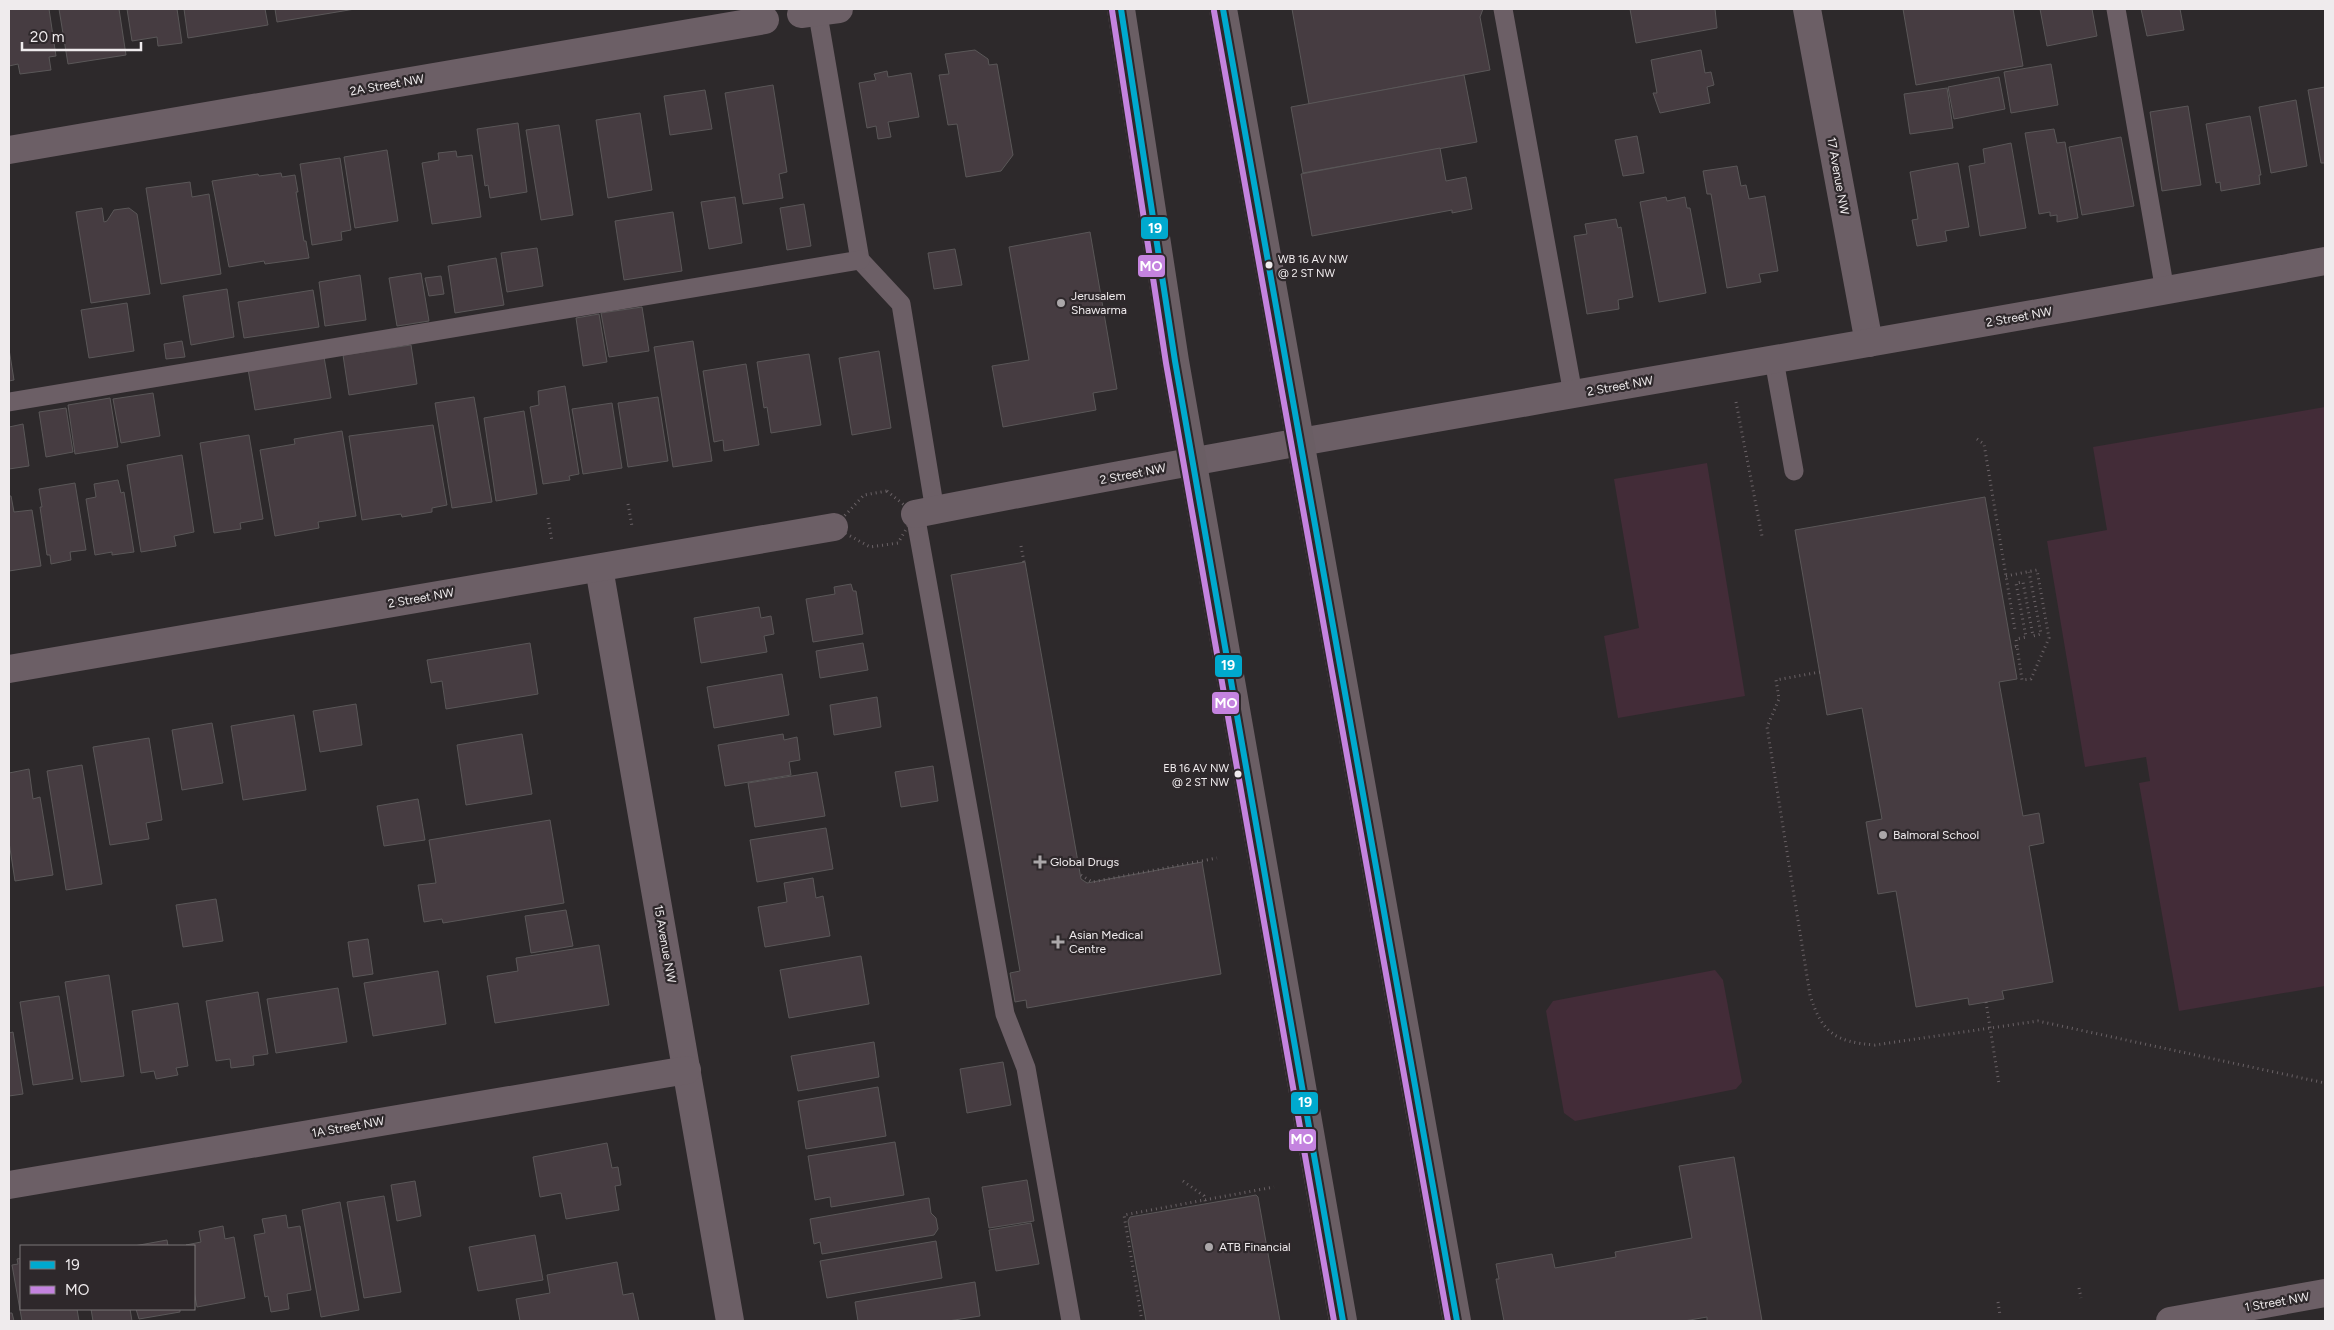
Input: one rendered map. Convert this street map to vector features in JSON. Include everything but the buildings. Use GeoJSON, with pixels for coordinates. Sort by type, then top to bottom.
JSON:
{"type":"FeatureCollection","features":[{"type":"Feature","properties":{"kind":"highway"},"geometry":{"type":"LineString","coordinates":[[1121,9],[1193,463],[1343,1321]]}},
{"type":"Feature","properties":{"kind":"highway"},"geometry":{"type":"LineString","coordinates":[[1223,9],[1457,1321]]}},
{"type":"Feature","properties":{"kind":"street","name":"17 Avenue NW"},"geometry":{"type":"LineString","coordinates":[[1807,9],[1869,343]]}},
{"type":"Feature","properties":{"kind":"street","name":"2A Street NW"},"geometry":{"type":"LineString","coordinates":[[9,150],[765,20]]}},
{"type":"Feature","properties":{"kind":"street","name":"2 Street NW"},"geometry":{"type":"LineString","coordinates":[[925,512],[1573,394],[2165,291],[2325,261]]}},
{"type":"Feature","properties":{"kind":"street","name":"2 Street NW"},"geometry":{"type":"LineString","coordinates":[[9,668],[834,527]]}},
{"type":"Feature","properties":{"kind":"street","name":"15 Avenue NW"},"geometry":{"type":"LineString","coordinates":[[599,568],[730,1321]]}},
{"type":"Feature","properties":{"kind":"street","name":"1A Street NW"},"geometry":{"type":"LineString","coordinates":[[9,1185],[687,1070]]}},
{"type":"Feature","properties":{"kind":"street","name":"1 Street NW"},"geometry":{"type":"LineString","coordinates":[[2170,1321],[2325,1293]]}},
{"type":"Feature","properties":{"kind":"lane"},"geometry":{"type":"LineString","coordinates":[[1503,9],[1573,394]]}},
{"type":"Feature","properties":{"kind":"lane"},"geometry":{"type":"LineString","coordinates":[[2116,9],[2165,291]]}},
{"type":"Feature","properties":{"kind":"lane"},"geometry":{"type":"LineString","coordinates":[[818,11],[860,260],[901,304],[925,512],[1005,1014],[1026,1068],[1071,1321]]}},
{"type":"Feature","properties":{"kind":"lane"},"geometry":{"type":"LineString","coordinates":[[9,402],[860,260]]}},
{"type":"Feature","properties":{"kind":"lane"},"geometry":{"type":"LineString","coordinates":[[1774,360],[1794,471]]}},
{"type":"Feature","properties":{"kind":"path"},"geometry":{"type":"LineString","coordinates":[[1736,402],[1762,536]]}},
{"type":"Feature","properties":{"kind":"path"},"geometry":{"type":"LineString","coordinates":[[1977,439],[1984,444],[2015,630]]}},
{"type":"Feature","properties":{"kind":"path"},"geometry":{"type":"LineString","coordinates":[[887,491],[925,512],[898,543],[870,547],[834,527],[864,495],[887,491]]}},
{"type":"Feature","properties":{"kind":"path"},"geometry":{"type":"LineString","coordinates":[[628,504],[632,526]]}},
{"type":"Feature","properties":{"kind":"path"},"geometry":{"type":"LineString","coordinates":[[548,518],[552,541]]}},
{"type":"Feature","properties":{"kind":"path"},"geometry":{"type":"LineString","coordinates":[[1021,546],[1024,562]]}},
{"type":"Feature","properties":{"kind":"path"},"geometry":{"type":"LineString","coordinates":[[2006,576],[2037,570],[2048,638],[2031,679],[2022,680],[2016,639],[2026,637],[2016,584],[2023,582],[2033,636],[2040,634],[2030,572]]}},
{"type":"Feature","properties":{"kind":"path"},"geometry":{"type":"LineString","coordinates":[[2011,648],[2017,646]]}},
{"type":"Feature","properties":{"kind":"path"},"geometry":{"type":"LineString","coordinates":[[1820,672],[1776,680],[1779,699],[1767,727],[1810,995],[1815,1012],[1835,1036],[1850,1043],[1875,1045],[2038,1021],[2325,1083]]}},
{"type":"Feature","properties":{"kind":"path"},"geometry":{"type":"LineString","coordinates":[[1081,875],[1085,880],[1092,882],[1217,858]]}},
{"type":"Feature","properties":{"kind":"path"},"geometry":{"type":"LineString","coordinates":[[1986,1002],[1999,1084]]}},
{"type":"Feature","properties":{"kind":"path"},"geometry":{"type":"LineString","coordinates":[[1183,1181],[1204,1196],[1205,1202]]}},
{"type":"Feature","properties":{"kind":"path"},"geometry":{"type":"LineString","coordinates":[[1142,1321],[1124,1215],[1205,1202],[1274,1187]]}},
{"type":"Feature","properties":{"kind":"path"},"geometry":{"type":"LineString","coordinates":[[2080,1288],[2081,1298]]}},
{"type":"Feature","properties":{"kind":"path"},"geometry":{"type":"LineString","coordinates":[[1998,1302],[2000,1315]]}},
{"type":"Feature","properties":{"kind":"shaded area"},"geometry":{"type":"Polygon","coordinates":[[[2325,407],[2325,986],[2179,1011],[2139,783],[2150,781],[2146,757],[2085,767],[2047,541],[2107,530],[2093,447],[2325,407]]]}},
{"type":"Feature","properties":{"kind":"shaded area"},"geometry":{"type":"Polygon","coordinates":[[[1707,463],[1745,696],[1618,718],[1604,636],[1639,628],[1614,479],[1707,463]]]}},
{"type":"Feature","properties":{"kind":"shaded area"},"geometry":{"type":"Polygon","coordinates":[[[1715,970],[1723,980],[1742,1082],[1736,1089],[1575,1121],[1564,1113],[1546,1011],[1553,1001],[1715,970]]]}},
{"type":"Feature","properties":{"kind":"transit line","name":"19"},"geometry":{"type":"LineString","coordinates":[[1121,9],[1175,361],[1343,1321]]}},
{"type":"Feature","properties":{"kind":"transit line","name":"19"},"geometry":{"type":"LineString","coordinates":[[1223,9],[1457,1321]]}},
{"type":"Feature","properties":{"kind":"transit line","name":"MO"},"geometry":{"type":"LineString","coordinates":[[1112,10],[1166,363],[1334,1321]]}},
{"type":"Feature","properties":{"kind":"transit line","name":"MO"},"geometry":{"type":"LineString","coordinates":[[1214,11],[1448,1321]]}},
{"type":"Feature","properties":{"kind":"place","name":"WB 16 AV NW @ 2 ST NW"},"geometry":{"type":"Point","coordinates":[1269,265]}},
{"type":"Feature","properties":{"kind":"place","name":"Jerusalem Shawarma"},"geometry":{"type":"Point","coordinates":[1061,303]}},
{"type":"Feature","properties":{"kind":"place","name":"EB 16 AV NW @ 2 ST NW"},"geometry":{"type":"Point","coordinates":[1238,774]}},
{"type":"Feature","properties":{"kind":"place","name":"Balmoral School"},"geometry":{"type":"Point","coordinates":[1883,835]}},
{"type":"Feature","properties":{"kind":"place","name":"Global Drugs"},"geometry":{"type":"Point","coordinates":[1040,862]}},
{"type":"Feature","properties":{"kind":"place","name":"Asian Medical Centre"},"geometry":{"type":"Point","coordinates":[1058,942]}},
{"type":"Feature","properties":{"kind":"place","name":"ATB Financial"},"geometry":{"type":"Point","coordinates":[1209,1247]}}]}
